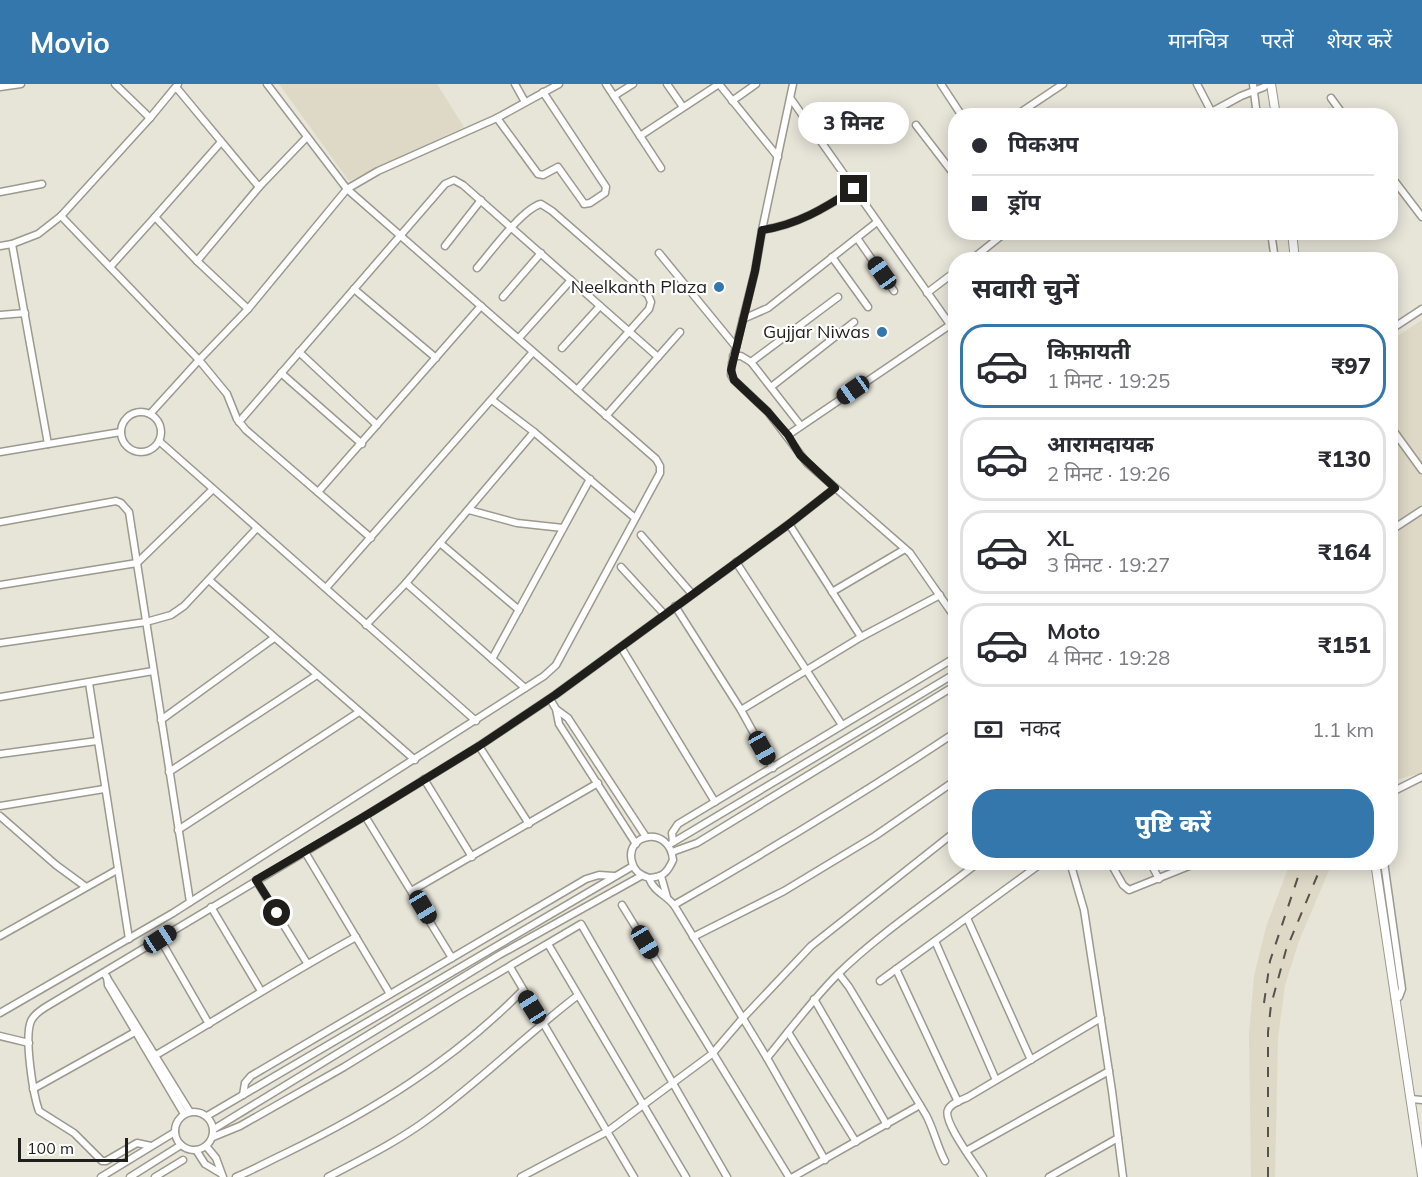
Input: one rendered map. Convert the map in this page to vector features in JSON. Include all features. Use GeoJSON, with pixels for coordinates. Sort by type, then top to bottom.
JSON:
{"type":"FeatureCollection","features":[{"type":"Feature","properties":{"kind":"street"},"geometry":{"type":"LineString","coordinates":[[0,87],[21,84]]}},
{"type":"Feature","properties":{"kind":"street"},"geometry":{"type":"LineString","coordinates":[[115,84],[150,118]]}},
{"type":"Feature","properties":{"kind":"street"},"geometry":{"type":"LineString","coordinates":[[0,1013],[190,902],[544,676],[556,665],[658,478],[660,466],[656,459],[347,189],[267,84]]}},
{"type":"Feature","properties":{"kind":"street"},"geometry":{"type":"LineString","coordinates":[[515,84],[525,102]]}},
{"type":"Feature","properties":{"kind":"street"},"geometry":{"type":"LineString","coordinates":[[150,414],[248,309],[347,189],[378,171],[497,118],[558,84]]}},
{"type":"Feature","properties":{"kind":"street"},"geometry":{"type":"LineString","coordinates":[[606,84],[661,168]]}},
{"type":"Feature","properties":{"kind":"street"},"geometry":{"type":"LineString","coordinates":[[614,96],[633,84]]}},
{"type":"Feature","properties":{"kind":"street"},"geometry":{"type":"LineString","coordinates":[[667,84],[683,107]]}},
{"type":"Feature","properties":{"kind":"street"},"geometry":{"type":"LineString","coordinates":[[640,136],[719,84],[778,157]]}},
{"type":"Feature","properties":{"kind":"street"},"geometry":{"type":"LineString","coordinates":[[732,101],[756,84]]}},
{"type":"Feature","properties":{"kind":"street"},"geometry":{"type":"LineString","coordinates":[[793,84],[755,271],[731,370],[734,380],[768,412],[788,435],[800,455],[917,561],[948,607]]}},
{"type":"Feature","properties":{"kind":"street"},"geometry":{"type":"LineString","coordinates":[[941,84],[958,108]]}},
{"type":"Feature","properties":{"kind":"street"},"geometry":{"type":"LineString","coordinates":[[1027,108],[1063,84]]}},
{"type":"Feature","properties":{"kind":"street"},"geometry":{"type":"LineString","coordinates":[[1197,84],[1209,108]]}},
{"type":"Feature","properties":{"kind":"street"},"geometry":{"type":"LineString","coordinates":[[0,246],[38,234],[61,216],[177,85],[259,187]]}},
{"type":"Feature","properties":{"kind":"street"},"geometry":{"type":"LineString","coordinates":[[1217,108],[1261,86]]}},
{"type":"Feature","properties":{"kind":"street"},"geometry":{"type":"LineString","coordinates":[[1258,108],[1261,86]]}},
{"type":"Feature","properties":{"kind":"street"},"geometry":{"type":"LineString","coordinates":[[1261,86],[1272,108]]}},
{"type":"Feature","properties":{"kind":"street"},"geometry":{"type":"LineString","coordinates":[[497,118],[538,174],[543,175],[558,167],[583,202],[590,203],[604,192],[604,184],[543,92]]}},
{"type":"Feature","properties":{"kind":"street"},"geometry":{"type":"LineString","coordinates":[[1331,98],[1338,108]]}},
{"type":"Feature","properties":{"kind":"street"},"geometry":{"type":"LineString","coordinates":[[791,99],[948,322]]}},
{"type":"Feature","properties":{"kind":"street"},"geometry":{"type":"LineString","coordinates":[[916,125],[948,167]]}},
{"type":"Feature","properties":{"kind":"street"},"geometry":{"type":"LineString","coordinates":[[197,261],[259,187],[307,137]]}},
{"type":"Feature","properties":{"kind":"street"},"geometry":{"type":"LineString","coordinates":[[110,267],[221,142]]}},
{"type":"Feature","properties":{"kind":"street"},"geometry":{"type":"LineString","coordinates":[[239,422],[449,181],[459,181],[658,357]]}},
{"type":"Feature","properties":{"kind":"street"},"geometry":{"type":"LineString","coordinates":[[0,192],[21,190],[42,184]]}},
{"type":"Feature","properties":{"kind":"street"},"geometry":{"type":"LineString","coordinates":[[1398,185],[1422,218]]}},
{"type":"Feature","properties":{"kind":"street"},"geometry":{"type":"LineString","coordinates":[[762,230],[788,226],[854,189]]}},
{"type":"Feature","properties":{"kind":"street"},"geometry":{"type":"LineString","coordinates":[[445,246],[481,200]]}},
{"type":"Feature","properties":{"kind":"street"},"geometry":{"type":"LineString","coordinates":[[477,268],[511,228],[536,205],[545,206],[651,299],[649,309],[577,390]]}},
{"type":"Feature","properties":{"kind":"street"},"geometry":{"type":"LineString","coordinates":[[61,216],[198,360],[227,394],[239,422],[246,430],[371,538]]}},
{"type":"Feature","properties":{"kind":"street"},"geometry":{"type":"LineString","coordinates":[[155,217],[248,309]]}},
{"type":"Feature","properties":{"kind":"street"},"geometry":{"type":"LineString","coordinates":[[743,319],[768,308],[877,222]]}},
{"type":"Feature","properties":{"kind":"street"},"geometry":{"type":"LineString","coordinates":[[857,238],[894,291]]}},
{"type":"Feature","properties":{"kind":"street"},"geometry":{"type":"LineString","coordinates":[[980,252],[994,240]]}},
{"type":"Feature","properties":{"kind":"street"},"geometry":{"type":"LineString","coordinates":[[12,244],[48,444]]}},
{"type":"Feature","properties":{"kind":"street"},"geometry":{"type":"LineString","coordinates":[[502,297],[541,253]]}},
{"type":"Feature","properties":{"kind":"street"},"geometry":{"type":"LineString","coordinates":[[659,253],[736,347]]}},
{"type":"Feature","properties":{"kind":"street"},"geometry":{"type":"LineString","coordinates":[[832,256],[868,307]]}},
{"type":"Feature","properties":{"kind":"street"},"geometry":{"type":"LineString","coordinates":[[927,293],[948,277]]}},
{"type":"Feature","properties":{"kind":"street"},"geometry":{"type":"LineString","coordinates":[[519,338],[571,280]]}},
{"type":"Feature","properties":{"kind":"street"},"geometry":{"type":"LineString","coordinates":[[354,289],[436,358]]}},
{"type":"Feature","properties":{"kind":"street"},"geometry":{"type":"LineString","coordinates":[[751,363],[838,297]]}},
{"type":"Feature","properties":{"kind":"street"},"geometry":{"type":"LineString","coordinates":[[318,492],[480,306]]}},
{"type":"Feature","properties":{"kind":"street"},"geometry":{"type":"LineString","coordinates":[[562,348],[600,306]]}},
{"type":"Feature","properties":{"kind":"street"},"geometry":{"type":"LineString","coordinates":[[1398,325],[1422,309]]}},
{"type":"Feature","properties":{"kind":"street"},"geometry":{"type":"LineString","coordinates":[[0,315],[24,313]]}},
{"type":"Feature","properties":{"kind":"street"},"geometry":{"type":"LineString","coordinates":[[771,387],[854,322]]}},
{"type":"Feature","properties":{"kind":"street"},"geometry":{"type":"LineString","coordinates":[[788,435],[948,326]]}},
{"type":"Feature","properties":{"kind":"street"},"geometry":{"type":"LineString","coordinates":[[606,416],[680,332]]}},
{"type":"Feature","properties":{"kind":"street"},"geometry":{"type":"LineString","coordinates":[[299,352],[377,425]]}},
{"type":"Feature","properties":{"kind":"street"},"geometry":{"type":"LineString","coordinates":[[326,588],[533,352]]}},
{"type":"Feature","properties":{"kind":"street"},"geometry":{"type":"LineString","coordinates":[[734,356],[741,356],[751,363],[801,426]]}},
{"type":"Feature","properties":{"kind":"street"},"geometry":{"type":"LineString","coordinates":[[281,373],[362,444]]}},
{"type":"Feature","properties":{"kind":"street"},"geometry":{"type":"LineString","coordinates":[[492,400],[534,432],[635,518]]}},
{"type":"Feature","properties":{"kind":"street"},"geometry":{"type":"LineString","coordinates":[[142,412],[156,419],[161,434],[159,441],[148,452],[133,451],[126,446],[121,432],[122,424],[127,417],[142,412]]}},
{"type":"Feature","properties":{"kind":"street"},"geometry":{"type":"LineString","coordinates":[[0,452],[121,432]]}},
{"type":"Feature","properties":{"kind":"street"},"geometry":{"type":"LineString","coordinates":[[366,625],[406,583],[534,432]]}},
{"type":"Feature","properties":{"kind":"street"},"geometry":{"type":"LineString","coordinates":[[1398,437],[1422,470]]}},
{"type":"Feature","properties":{"kind":"street"},"geometry":{"type":"LineString","coordinates":[[159,441],[476,721]]}},
{"type":"Feature","properties":{"kind":"street"},"geometry":{"type":"LineString","coordinates":[[492,658],[590,479]]}},
{"type":"Feature","properties":{"kind":"street"},"geometry":{"type":"LineString","coordinates":[[151,1146],[137,1143],[106,1161],[99,1160],[74,1133],[39,1112],[33,1089],[29,1043],[30,1023],[34,1015],[106,975],[211,906],[305,852],[479,746],[550,699],[835,488]]}},
{"type":"Feature","properties":{"kind":"street"},"geometry":{"type":"LineString","coordinates":[[0,585],[137,563],[212,490]]}},
{"type":"Feature","properties":{"kind":"street"},"geometry":{"type":"LineString","coordinates":[[0,522],[116,501],[122,503],[129,512],[190,902]]}},
{"type":"Feature","properties":{"kind":"street"},"geometry":{"type":"LineString","coordinates":[[469,510],[517,522],[563,528]]}},
{"type":"Feature","properties":{"kind":"street"},"geometry":{"type":"LineString","coordinates":[[1398,526],[1422,510]]}},
{"type":"Feature","properties":{"kind":"street"},"geometry":{"type":"LineString","coordinates":[[789,524],[861,637]]}},
{"type":"Feature","properties":{"kind":"street"},"geometry":{"type":"LineString","coordinates":[[0,642],[146,622],[177,612],[257,528]]}},
{"type":"Feature","properties":{"kind":"street"},"geometry":{"type":"LineString","coordinates":[[641,535],[692,594]]}},
{"type":"Feature","properties":{"kind":"street"},"geometry":{"type":"LineString","coordinates":[[440,543],[519,610]]}},
{"type":"Feature","properties":{"kind":"street"},"geometry":{"type":"LineString","coordinates":[[832,592],[905,549]]}},
{"type":"Feature","properties":{"kind":"street"},"geometry":{"type":"LineString","coordinates":[[736,562],[842,725]]}},
{"type":"Feature","properties":{"kind":"street"},"geometry":{"type":"LineString","coordinates":[[621,567],[664,614]]}},
{"type":"Feature","properties":{"kind":"street"},"geometry":{"type":"LineString","coordinates":[[209,580],[415,760]]}},
{"type":"Feature","properties":{"kind":"street"},"geometry":{"type":"LineString","coordinates":[[406,583],[525,688]]}},
{"type":"Feature","properties":{"kind":"street"},"geometry":{"type":"LineString","coordinates":[[741,710],[861,637],[940,595]]}},
{"type":"Feature","properties":{"kind":"street"},"geometry":{"type":"LineString","coordinates":[[675,606],[741,710],[773,768]]}},
{"type":"Feature","properties":{"kind":"street"},"geometry":{"type":"LineString","coordinates":[[161,720],[274,638]]}},
{"type":"Feature","properties":{"kind":"street"},"geometry":{"type":"LineString","coordinates":[[621,647],[715,802]]}},
{"type":"Feature","properties":{"kind":"street"},"geometry":{"type":"LineString","coordinates":[[671,843],[654,836],[646,837],[636,844],[630,854],[633,866],[641,876],[649,878],[662,876],[667,872],[673,860],[672,833],[678,824],[948,662]]}},
{"type":"Feature","properties":{"kind":"street"},"geometry":{"type":"LineString","coordinates":[[0,697],[153,671]]}},
{"type":"Feature","properties":{"kind":"street"},"geometry":{"type":"LineString","coordinates":[[169,772],[317,675]]}},
{"type":"Feature","properties":{"kind":"street"},"geometry":{"type":"LineString","coordinates":[[671,843],[948,678]]}},
{"type":"Feature","properties":{"kind":"street"},"geometry":{"type":"LineString","coordinates":[[89,683],[129,939]]}},
{"type":"Feature","properties":{"kind":"street"},"geometry":{"type":"LineString","coordinates":[[672,852],[697,843],[948,690]]}},
{"type":"Feature","properties":{"kind":"street"},"geometry":{"type":"LineString","coordinates":[[550,699],[556,709],[559,724],[636,844]]}},
{"type":"Feature","properties":{"kind":"street"},"geometry":{"type":"LineString","coordinates":[[556,709],[568,718],[646,837]]}},
{"type":"Feature","properties":{"kind":"street"},"geometry":{"type":"LineString","coordinates":[[178,830],[359,712]]}},
{"type":"Feature","properties":{"kind":"street"},"geometry":{"type":"LineString","coordinates":[[674,905],[778,846],[948,737]]}},
{"type":"Feature","properties":{"kind":"street"},"geometry":{"type":"LineString","coordinates":[[0,754],[97,741]]}},
{"type":"Feature","properties":{"kind":"street"},"geometry":{"type":"LineString","coordinates":[[479,746],[529,824]]}},
{"type":"Feature","properties":{"kind":"street"},"geometry":{"type":"LineString","coordinates":[[1398,789],[1422,777]]}},
{"type":"Feature","properties":{"kind":"street"},"geometry":{"type":"LineString","coordinates":[[424,779],[472,857]]}},
{"type":"Feature","properties":{"kind":"street"},"geometry":{"type":"LineString","coordinates":[[412,890],[598,783]]}},
{"type":"Feature","properties":{"kind":"street"},"geometry":{"type":"LineString","coordinates":[[693,937],[784,891],[825,867],[948,786]]}},
{"type":"Feature","properties":{"kind":"street"},"geometry":{"type":"LineString","coordinates":[[0,806],[104,789]]}},
{"type":"Feature","properties":{"kind":"street"},"geometry":{"type":"LineString","coordinates":[[0,816],[56,865],[86,887]]}},
{"type":"Feature","properties":{"kind":"street"},"geometry":{"type":"LineString","coordinates":[[365,816],[452,958]]}},
{"type":"Feature","properties":{"kind":"street"},"geometry":{"type":"LineString","coordinates":[[521,1177],[608,1131],[712,1054],[811,946],[948,837]]}},
{"type":"Feature","properties":{"kind":"street"},"geometry":{"type":"LineString","coordinates":[[305,852],[390,994]]}},
{"type":"Feature","properties":{"kind":"street"},"geometry":{"type":"LineString","coordinates":[[207,1116],[633,866]]}},
{"type":"Feature","properties":{"kind":"street"},"geometry":{"type":"LineString","coordinates":[[0,936],[117,870]]}},
{"type":"Feature","properties":{"kind":"street"},"geometry":{"type":"LineString","coordinates":[[767,1058],[814,999],[839,974],[864,951],[969,870]]}},
{"type":"Feature","properties":{"kind":"street"},"geometry":{"type":"LineString","coordinates":[[880,981],[1032,870]]}},
{"type":"Feature","properties":{"kind":"street"},"geometry":{"type":"LineString","coordinates":[[1072,870],[1084,910],[1123,1177]]}},
{"type":"Feature","properties":{"kind":"street"},"geometry":{"type":"LineString","coordinates":[[1115,870],[1123,885],[1129,890],[1159,879],[1175,870]]}},
{"type":"Feature","properties":{"kind":"street"},"geometry":{"type":"LineString","coordinates":[[1154,870],[1159,879]]}},
{"type":"Feature","properties":{"kind":"street"},"geometry":{"type":"LineString","coordinates":[[1376,870],[1422,1176]]}},
{"type":"Feature","properties":{"kind":"street"},"geometry":{"type":"LineString","coordinates":[[1384,870],[1402,989],[1399,997],[1395,999]]}},
{"type":"Feature","properties":{"kind":"street"},"geometry":{"type":"LineString","coordinates":[[243,1095],[245,1083],[250,1076],[586,879],[599,875],[614,876]]}},
{"type":"Feature","properties":{"kind":"street"},"geometry":{"type":"LineString","coordinates":[[196,1150],[206,1146],[213,1133],[499,955],[641,876]]}},
{"type":"Feature","properties":{"kind":"street"},"geometry":{"type":"LineString","coordinates":[[662,876],[667,897]]}},
{"type":"Feature","properties":{"kind":"street"},"geometry":{"type":"LineString","coordinates":[[649,878],[653,888],[667,897],[674,905],[767,1058],[825,1160]]}},
{"type":"Feature","properties":{"kind":"street"},"geometry":{"type":"LineString","coordinates":[[256,880],[307,963]]}},
{"type":"Feature","properties":{"kind":"street"},"geometry":{"type":"LineString","coordinates":[[622,905],[712,1054],[791,1177],[920,1105]]}},
{"type":"Feature","properties":{"kind":"street"},"geometry":{"type":"LineString","coordinates":[[211,906],[261,991]]}},
{"type":"Feature","properties":{"kind":"street"},"geometry":{"type":"LineString","coordinates":[[967,918],[1031,1060]]}},
{"type":"Feature","properties":{"kind":"street"},"geometry":{"type":"LineString","coordinates":[[213,1133],[240,1126],[581,924],[727,1177]]}},
{"type":"Feature","properties":{"kind":"street"},"geometry":{"type":"LineString","coordinates":[[156,1055],[307,963],[356,937]]}},
{"type":"Feature","properties":{"kind":"street"},"geometry":{"type":"LineString","coordinates":[[160,939],[209,1024]]}},
{"type":"Feature","properties":{"kind":"street"},"geometry":{"type":"LineString","coordinates":[[935,941],[996,1080]]}},
{"type":"Feature","properties":{"kind":"street"},"geometry":{"type":"LineString","coordinates":[[548,944],[686,1177]]}},
{"type":"Feature","properties":{"kind":"street"},"geometry":{"type":"LineString","coordinates":[[510,967],[522,991],[634,1177]]}},
{"type":"Feature","properties":{"kind":"street"},"geometry":{"type":"LineString","coordinates":[[896,969],[958,1102]]}},
{"type":"Feature","properties":{"kind":"street"},"geometry":{"type":"LineString","coordinates":[[839,974],[920,1105],[945,1161]]}},
{"type":"Feature","properties":{"kind":"street"},"geometry":{"type":"LineString","coordinates":[[106,975],[108,985],[135,1032],[187,1113]]}},
{"type":"Feature","properties":{"kind":"street"},"geometry":{"type":"LineString","coordinates":[[106,975],[156,1055],[187,1113]]}},
{"type":"Feature","properties":{"kind":"street"},"geometry":{"type":"LineString","coordinates":[[236,1177],[373,1108],[421,1076],[481,1030],[522,991]]}},
{"type":"Feature","properties":{"kind":"street"},"geometry":{"type":"LineString","coordinates":[[328,1177],[410,1132],[430,1118],[542,1022],[577,996]]}},
{"type":"Feature","properties":{"kind":"street"},"geometry":{"type":"LineString","coordinates":[[814,999],[887,1125]]}},
{"type":"Feature","properties":{"kind":"street"},"geometry":{"type":"LineString","coordinates":[[983,1177],[950,1125],[946,1115],[951,1106],[1101,1018]]}},
{"type":"Feature","properties":{"kind":"street"},"geometry":{"type":"LineString","coordinates":[[33,1089],[135,1032]]}},
{"type":"Feature","properties":{"kind":"street"},"geometry":{"type":"LineString","coordinates":[[788,1032],[856,1142]]}},
{"type":"Feature","properties":{"kind":"street"},"geometry":{"type":"LineString","coordinates":[[0,1045],[3,1037],[29,1043]]}},
{"type":"Feature","properties":{"kind":"street"},"geometry":{"type":"LineString","coordinates":[[966,1151],[1109,1071]]}},
{"type":"Feature","properties":{"kind":"street"},"geometry":{"type":"LineString","coordinates":[[1411,1099],[1422,1100]]}},
{"type":"Feature","properties":{"kind":"street"},"geometry":{"type":"LineString","coordinates":[[213,1133],[207,1116],[201,1112],[187,1113],[176,1124],[175,1132],[181,1145],[196,1150],[205,1164],[222,1175]]}},
{"type":"Feature","properties":{"kind":"street"},"geometry":{"type":"LineString","coordinates":[[101,1177],[175,1132]]}},
{"type":"Feature","properties":{"kind":"street"},"geometry":{"type":"LineString","coordinates":[[1049,1177],[1118,1138]]}},
{"type":"Feature","properties":{"kind":"street"},"geometry":{"type":"LineString","coordinates":[[130,1177],[181,1145]]}},
{"type":"Feature","properties":{"kind":"street"},"geometry":{"type":"LineString","coordinates":[[206,1146],[216,1158],[222,1175]]}},
{"type":"Feature","properties":{"kind":"street"},"geometry":{"type":"LineString","coordinates":[[155,1177],[183,1160]]}},
{"type":"Feature","properties":{"kind":"shaded area"},"geometry":{"type":"Polygon","coordinates":[[[279,84],[437,84],[464,127],[349,181],[279,84]]]}},
{"type":"Feature","properties":{"kind":"shaded area"},"geometry":{"type":"Polygon","coordinates":[[[1422,320],[1422,773],[1398,779],[1398,336],[1422,320]]]}},
{"type":"Feature","properties":{"kind":"shaded area"},"geometry":{"type":"Polygon","coordinates":[[[1287,870],[1329,870],[1299,941],[1285,985],[1278,1038],[1275,1177],[1251,1177],[1249,1035],[1254,976],[1266,927],[1287,870]]]}},
{"type":"Feature","properties":{"kind":"railway"},"geometry":{"type":"LineString","coordinates":[[1264,1003],[1270,961],[1300,870]]}},
{"type":"Feature","properties":{"kind":"railway"},"geometry":{"type":"LineString","coordinates":[[1268,1177],[1268,1032],[1271,1005],[1286,950],[1320,870]]}},
{"type":"Feature","properties":{"kind":"place","name":"Neelkanth Plaza"},"geometry":{"type":"Point","coordinates":[719,287]}},
{"type":"Feature","properties":{"kind":"place","name":"Gujjar Niwas"},"geometry":{"type":"Point","coordinates":[882,332]}},
{"type":"Feature","properties":{"kind":"route"},"geometry":{"type":"LineString","coordinates":[[277,913],[256,880],[479,746],[555,695],[835,488],[807,463],[788,435],[768,412],[734,380],[731,370],[748,303],[762,230],[788,226],[854,189]]}}]}
